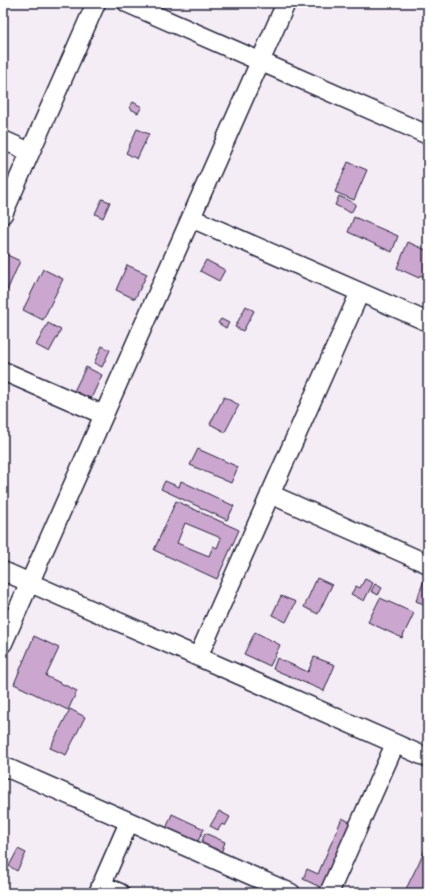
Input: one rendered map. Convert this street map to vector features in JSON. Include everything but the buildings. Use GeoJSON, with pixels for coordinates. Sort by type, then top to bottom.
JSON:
{"type":"FeatureCollection","features":[{"type":"Feature","properties":{"kind":"street"},"geometry":{"type":"LineString","coordinates":[[3,214],[96,3]]}},
{"type":"Feature","properties":{"kind":"street"},"geometry":{"type":"LineString","coordinates":[[128,3],[428,136]]}},
{"type":"Feature","properties":{"kind":"street"},"geometry":{"type":"LineString","coordinates":[[3,643],[286,3]]}},
{"type":"Feature","properties":{"kind":"street"},"geometry":{"type":"LineString","coordinates":[[3,140],[30,152]]}},
{"type":"Feature","properties":{"kind":"street"},"geometry":{"type":"LineString","coordinates":[[191,218],[428,322]]}},
{"type":"Feature","properties":{"kind":"street"},"geometry":{"type":"LineString","coordinates":[[198,657],[360,292]]}},
{"type":"Feature","properties":{"kind":"street"},"geometry":{"type":"LineString","coordinates":[[3,371],[104,415]]}},
{"type":"Feature","properties":{"kind":"street"},"geometry":{"type":"LineString","coordinates":[[270,494],[428,564]]}},
{"type":"Feature","properties":{"kind":"street"},"geometry":{"type":"LineString","coordinates":[[3,571],[428,758]]}},
{"type":"Feature","properties":{"kind":"street"},"geometry":{"type":"LineString","coordinates":[[329,893],[395,744]]}},
{"type":"Feature","properties":{"kind":"street"},"geometry":{"type":"LineString","coordinates":[[3,766],[291,893]]}},
{"type":"Feature","properties":{"kind":"street"},"geometry":{"type":"LineString","coordinates":[[120,893],[99,889],[129,822]]}}]}
